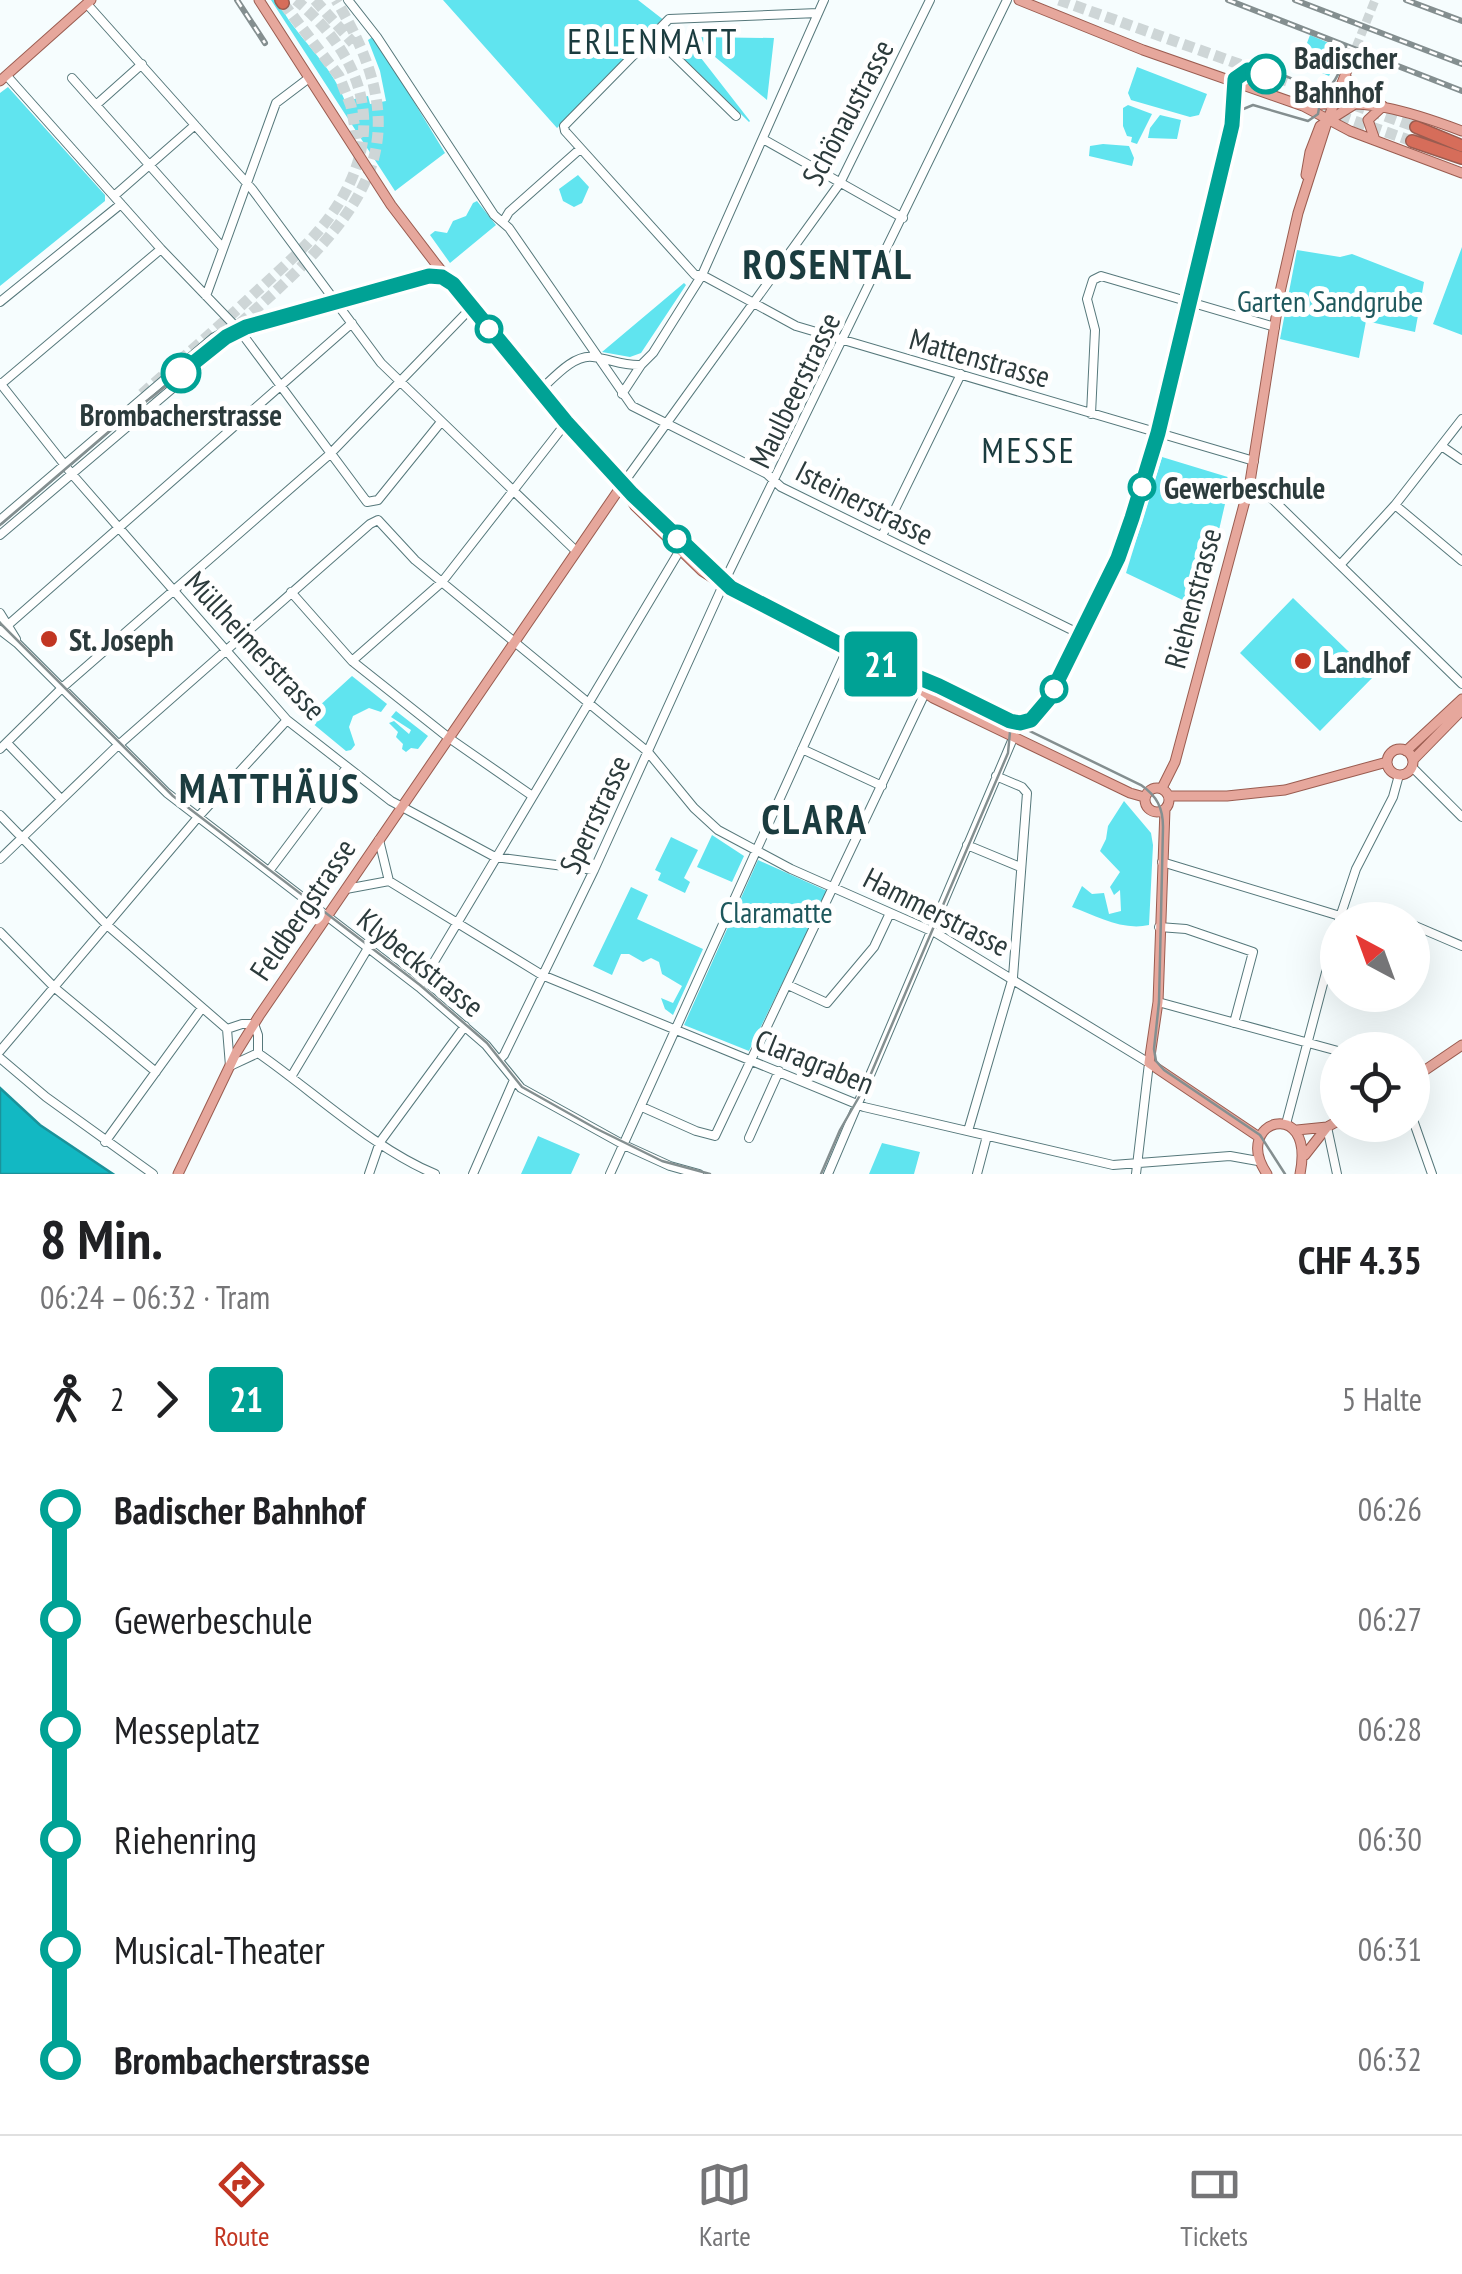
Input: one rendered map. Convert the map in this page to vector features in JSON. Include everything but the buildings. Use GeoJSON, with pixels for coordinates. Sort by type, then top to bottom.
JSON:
{"type":"FeatureCollection","features":[{"type":"Feature","properties":{"kind":"highway"},"geometry":{"type":"LineString","coordinates":[[1462,143],[1438,131],[1418,133],[1462,158]]}},
{"type":"Feature","properties":{"kind":"main road"},"geometry":{"type":"LineString","coordinates":[[259,0],[391,205],[442,272],[636,506],[714,581],[724,584]]}},
{"type":"Feature","properties":{"kind":"main road"},"geometry":{"type":"LineString","coordinates":[[1019,0],[1143,50],[1303,106],[1350,132],[1462,172]]}},
{"type":"Feature","properties":{"kind":"main road"},"geometry":{"type":"LineString","coordinates":[[4,79],[89,2]]}},
{"type":"Feature","properties":{"kind":"main road","name":"Riehenstrasse"},"geometry":{"type":"LineString","coordinates":[[1306,183],[1352,60]]}},
{"type":"Feature","properties":{"kind":"main road"},"geometry":{"type":"LineString","coordinates":[[1346,77],[1358,102]]}},
{"type":"Feature","properties":{"kind":"main road"},"geometry":{"type":"LineString","coordinates":[[1303,106],[1358,102],[1415,113],[1462,131]]}},
{"type":"Feature","properties":{"kind":"main road"},"geometry":{"type":"LineString","coordinates":[[1328,119],[1358,102]]}},
{"type":"Feature","properties":{"kind":"main road"},"geometry":{"type":"LineString","coordinates":[[1376,141],[1368,120],[1382,106]]}},
{"type":"Feature","properties":{"kind":"main road","name":"Riehenstrasse"},"geometry":{"type":"LineString","coordinates":[[1166,792],[1250,482],[1284,273],[1314,137],[1328,119]]}},
{"type":"Feature","properties":{"kind":"main road"},"geometry":{"type":"LineString","coordinates":[[1320,148],[1338,133],[1350,132]]}},
{"type":"Feature","properties":{"kind":"main road"},"geometry":{"type":"LineString","coordinates":[[622,485],[698,554],[724,584],[758,606],[894,672],[925,693],[1144,797]]}},
{"type":"Feature","properties":{"kind":"main road","name":"Feldbergstrasse"},"geometry":{"type":"LineString","coordinates":[[178,1174],[254,1024],[622,485]]}},
{"type":"Feature","properties":{"kind":"main road"},"geometry":{"type":"LineString","coordinates":[[1144,797],[1152,788],[1227,796],[1285,790],[1387,762],[1393,751],[1406,751],[1462,698]]}},
{"type":"Feature","properties":{"kind":"main road"},"geometry":{"type":"LineString","coordinates":[[1387,762],[1391,771],[1407,773],[1462,710]]}},
{"type":"Feature","properties":{"kind":"main road"},"geometry":{"type":"LineString","coordinates":[[1406,751],[1412,764]]}},
{"type":"Feature","properties":{"kind":"main road"},"geometry":{"type":"LineString","coordinates":[[1149,1063],[1158,1002],[1166,792]]}},
{"type":"Feature","properties":{"kind":"main road"},"geometry":{"type":"LineString","coordinates":[[1144,797],[1148,809],[1164,828]]}},
{"type":"Feature","properties":{"kind":"main road"},"geometry":{"type":"LineString","coordinates":[[1148,809],[1165,809]]}},
{"type":"Feature","properties":{"kind":"main road"},"geometry":{"type":"LineString","coordinates":[[1430,1067],[1462,1045]]}},
{"type":"Feature","properties":{"kind":"main road","name":"Hammerstrasse"},"geometry":{"type":"LineString","coordinates":[[1149,1063],[1259,1137]]}},
{"type":"Feature","properties":{"kind":"main road"},"geometry":{"type":"LineString","coordinates":[[1265,1173],[1256,1149],[1259,1137],[1271,1126],[1320,1127]]}},
{"type":"Feature","properties":{"kind":"main road"},"geometry":{"type":"LineString","coordinates":[[1291,1127],[1303,1142],[1300,1174]]}},
{"type":"Feature","properties":{"kind":"main road"},"geometry":{"type":"LineString","coordinates":[[1304,1157],[1320,1136]]}},
{"type":"Feature","properties":{"kind":"street","name":"Isteinerstrasse"},"geometry":{"type":"LineString","coordinates":[[348,0],[632,406],[1082,634]]}},
{"type":"Feature","properties":{"kind":"street"},"geometry":{"type":"LineString","coordinates":[[622,394],[702,276],[824,0]]}},
{"type":"Feature","properties":{"kind":"street","name":"Schönaustrasse"},"geometry":{"type":"LineString","coordinates":[[622,485],[840,182],[930,0]]}},
{"type":"Feature","properties":{"kind":"street","name":"Maulbeerstrasse"},"geometry":{"type":"LineString","coordinates":[[724,584],[1007,0]]}},
{"type":"Feature","properties":{"kind":"street"},"geometry":{"type":"LineString","coordinates":[[89,2],[246,183],[381,363],[576,551]]}},
{"type":"Feature","properties":{"kind":"street"},"geometry":{"type":"LineString","coordinates":[[503,222],[580,150],[564,126],[669,19],[818,13]]}},
{"type":"Feature","properties":{"kind":"street"},"geometry":{"type":"LineString","coordinates":[[654,35],[736,116]]}},
{"type":"Feature","properties":{"kind":"street"},"geometry":{"type":"LineString","coordinates":[[96,105],[142,64]]}},
{"type":"Feature","properties":{"kind":"street"},"geometry":{"type":"LineString","coordinates":[[72,78],[223,248]]}},
{"type":"Feature","properties":{"kind":"street"},"geometry":{"type":"LineString","coordinates":[[206,296],[276,104],[309,78]]}},
{"type":"Feature","properties":{"kind":"street"},"geometry":{"type":"LineString","coordinates":[[4,79],[240,331],[367,502],[376,502],[441,422]]}},
{"type":"Feature","properties":{"kind":"street"},"geometry":{"type":"LineString","coordinates":[[1118,559],[1159,434],[1235,120],[1236,83]]}},
{"type":"Feature","properties":{"kind":"street"},"geometry":{"type":"LineString","coordinates":[[114,196],[194,126]]}},
{"type":"Feature","properties":{"kind":"street"},"geometry":{"type":"LineString","coordinates":[[763,139],[903,218]]}},
{"type":"Feature","properties":{"kind":"street","name":"Mattenstrasse"},"geometry":{"type":"LineString","coordinates":[[580,150],[695,275],[779,320],[1254,462]]}},
{"type":"Feature","properties":{"kind":"street"},"geometry":{"type":"LineString","coordinates":[[0,302],[121,204]]}},
{"type":"Feature","properties":{"kind":"street"},"geometry":{"type":"LineString","coordinates":[[0,384],[161,249]]}},
{"type":"Feature","properties":{"kind":"street"},"geometry":{"type":"LineString","coordinates":[[0,535],[67,468],[213,338],[226,331],[240,331],[442,272]]}},
{"type":"Feature","properties":{"kind":"street"},"geometry":{"type":"LineString","coordinates":[[1091,414],[1095,330],[1087,300],[1094,280],[1101,276],[1274,328]]}},
{"type":"Feature","properties":{"kind":"street"},"geometry":{"type":"LineString","coordinates":[[61,798],[3,746],[62,688],[330,454],[471,308]]}},
{"type":"Feature","properties":{"kind":"street"},"geometry":{"type":"LineString","coordinates":[[4,627],[352,323]]}},
{"type":"Feature","properties":{"kind":"street"},"geometry":{"type":"LineString","coordinates":[[538,392],[575,361],[588,356],[620,365],[642,364]]}},
{"type":"Feature","properties":{"kind":"street"},"geometry":{"type":"LineString","coordinates":[[882,536],[961,374]]}},
{"type":"Feature","properties":{"kind":"street","name":"Müllheimerstrasse"},"geometry":{"type":"LineString","coordinates":[[0,384],[67,468],[287,720],[402,807],[495,857],[594,870]]}},
{"type":"Feature","properties":{"kind":"street"},"geometry":{"type":"LineString","coordinates":[[1340,565],[1395,505],[1462,419]]}},
{"type":"Feature","properties":{"kind":"street"},"geometry":{"type":"LineString","coordinates":[[352,661],[442,582],[566,423]]}},
{"type":"Feature","properties":{"kind":"street"},"geometry":{"type":"LineString","coordinates":[[1443,447],[1462,460]]}},
{"type":"Feature","properties":{"kind":"street"},"geometry":{"type":"LineString","coordinates":[[0,520],[67,468]]}},
{"type":"Feature","properties":{"kind":"street"},"geometry":{"type":"LineString","coordinates":[[1250,482],[1462,684]]}},
{"type":"Feature","properties":{"kind":"street"},"geometry":{"type":"LineString","coordinates":[[1395,505],[1462,561]]}},
{"type":"Feature","properties":{"kind":"street","name":"Hammerstrasse"},"geometry":{"type":"LineString","coordinates":[[291,592],[370,524],[380,521],[415,560],[648,752],[712,824],[756,852],[930,930],[1149,1063]]}},
{"type":"Feature","properties":{"kind":"street"},"geometry":{"type":"LineString","coordinates":[[419,986],[680,550]]}},
{"type":"Feature","properties":{"kind":"street","name":"Sperrstrasse"},"geometry":{"type":"LineString","coordinates":[[499,1060],[594,870],[724,584]]}},
{"type":"Feature","properties":{"kind":"street"},"geometry":{"type":"LineString","coordinates":[[0,859],[118,745],[291,592],[352,661],[449,738],[531,795]]}},
{"type":"Feature","properties":{"kind":"street","name":"Klybeckstrasse"},"geometry":{"type":"LineString","coordinates":[[0,613],[4,627],[18,643],[167,793],[419,986],[465,1026],[530,1094],[624,1144],[694,1174]]}},
{"type":"Feature","properties":{"kind":"street"},"geometry":{"type":"LineString","coordinates":[[610,1174],[847,650]]}},
{"type":"Feature","properties":{"kind":"street"},"geometry":{"type":"LineString","coordinates":[[642,1107],[696,1132],[715,1136],[925,693]]}},
{"type":"Feature","properties":{"kind":"street"},"geometry":{"type":"LineString","coordinates":[[154,1174],[105,1142],[0,1054],[198,818],[287,720]]}},
{"type":"Feature","properties":{"kind":"street"},"geometry":{"type":"LineString","coordinates":[[828,1174],[1014,736]]}},
{"type":"Feature","properties":{"kind":"street"},"geometry":{"type":"LineString","coordinates":[[802,750],[882,786]]}},
{"type":"Feature","properties":{"kind":"street"},"geometry":{"type":"LineString","coordinates":[[1412,764],[1462,816]]}},
{"type":"Feature","properties":{"kind":"street"},"geometry":{"type":"LineString","coordinates":[[268,870],[347,767]]}},
{"type":"Feature","properties":{"kind":"street"},"geometry":{"type":"LineString","coordinates":[[1345,902],[1356,869],[1393,797],[1399,775]]}},
{"type":"Feature","properties":{"kind":"street"},"geometry":{"type":"LineString","coordinates":[[968,1131],[1013,978],[1027,793],[996,776]]}},
{"type":"Feature","properties":{"kind":"street"},"geometry":{"type":"LineString","coordinates":[[0,815],[107,925],[228,1029],[230,1066],[258,1053]]}},
{"type":"Feature","properties":{"kind":"street"},"geometry":{"type":"LineString","coordinates":[[346,888],[389,881],[379,840]]}},
{"type":"Feature","properties":{"kind":"street"},"geometry":{"type":"LineString","coordinates":[[967,845],[1020,867]]}},
{"type":"Feature","properties":{"kind":"street"},"geometry":{"type":"LineString","coordinates":[[1162,862],[1320,915]]}},
{"type":"Feature","properties":{"kind":"street","name":"Claragraben"},"geometry":{"type":"LineString","coordinates":[[389,881],[542,975],[859,1105],[1137,1170],[1230,1156],[1258,1161]]}},
{"type":"Feature","properties":{"kind":"street"},"geometry":{"type":"LineString","coordinates":[[788,984],[827,1003],[874,947],[890,913]]}},
{"type":"Feature","properties":{"kind":"street"},"geometry":{"type":"LineString","coordinates":[[1159,927],[1186,929],[1253,952],[1234,1022]]}},
{"type":"Feature","properties":{"kind":"street"},"geometry":{"type":"LineString","coordinates":[[0,932],[55,988],[156,1072]]}},
{"type":"Feature","properties":{"kind":"street"},"geometry":{"type":"LineString","coordinates":[[1430,932],[1462,946]]}},
{"type":"Feature","properties":{"kind":"street"},"geometry":{"type":"LineString","coordinates":[[291,1077],[368,948]]}},
{"type":"Feature","properties":{"kind":"street"},"geometry":{"type":"LineString","coordinates":[[1291,1127],[1320,993]]}},
{"type":"Feature","properties":{"kind":"street"},"geometry":{"type":"LineString","coordinates":[[1158,1002],[1320,1046]]}},
{"type":"Feature","properties":{"kind":"street"},"geometry":{"type":"LineString","coordinates":[[105,1142],[202,1008]]}},
{"type":"Feature","properties":{"kind":"street"},"geometry":{"type":"LineString","coordinates":[[228,1029],[254,1024],[258,1053]]}},
{"type":"Feature","properties":{"kind":"street"},"geometry":{"type":"LineString","coordinates":[[369,1174],[380,1142],[465,1026]]}},
{"type":"Feature","properties":{"kind":"street"},"geometry":{"type":"LineString","coordinates":[[258,1053],[380,1142],[417,1167],[435,1174]]}},
{"type":"Feature","properties":{"kind":"street"},"geometry":{"type":"LineString","coordinates":[[1137,1170],[1149,1063]]}},
{"type":"Feature","properties":{"kind":"street"},"geometry":{"type":"LineString","coordinates":[[749,1138],[779,1071]]}},
{"type":"Feature","properties":{"kind":"street"},"geometry":{"type":"LineString","coordinates":[[474,1174],[514,1080]]}},
{"type":"Feature","properties":{"kind":"street"},"geometry":{"type":"LineString","coordinates":[[977,1174],[987,1136]]}},
{"type":"Feature","properties":{"kind":"street"},"geometry":{"type":"LineString","coordinates":[[1330,1142],[1337,1174]]}},
{"type":"Feature","properties":{"kind":"street"},"geometry":{"type":"LineString","coordinates":[[1421,1142],[1432,1174]]}},
{"type":"Feature","properties":{"kind":"green space"},"geometry":{"type":"Polygon","coordinates":[[[271,0],[277,0],[331,74],[345,101],[368,96],[370,104],[386,101],[368,40],[374,36],[445,153],[395,191],[271,0]]]}},
{"type":"Feature","properties":{"kind":"green space"},"geometry":{"type":"Polygon","coordinates":[[[443,0],[638,0],[665,21],[557,128],[443,0]]]}},
{"type":"Feature","properties":{"kind":"green space"},"geometry":{"type":"Polygon","coordinates":[[[1310,35],[1343,49],[1329,76],[1296,62],[1299,52],[1302,55],[1310,48],[1310,35]]]}},
{"type":"Feature","properties":{"kind":"green space"},"geometry":{"type":"Polygon","coordinates":[[[691,37],[774,38],[767,100],[691,37]]]}},
{"type":"Feature","properties":{"kind":"green space"},"geometry":{"type":"Polygon","coordinates":[[[694,49],[750,121],[749,122],[679,54],[694,49]]]}},
{"type":"Feature","properties":{"kind":"green space"},"geometry":{"type":"Polygon","coordinates":[[[1137,67],[1207,94],[1199,115],[1190,117],[1131,100],[1128,93],[1137,67]]]}},
{"type":"Feature","properties":{"kind":"green space"},"geometry":{"type":"Polygon","coordinates":[[[8,87],[105,195],[105,201],[0,286],[0,93],[8,87]]]}},
{"type":"Feature","properties":{"kind":"green space"},"geometry":{"type":"Polygon","coordinates":[[[1128,105],[1152,114],[1137,144],[1131,142],[1132,137],[1127,136],[1123,126],[1123,108],[1128,105]]]}},
{"type":"Feature","properties":{"kind":"green space"},"geometry":{"type":"Polygon","coordinates":[[[1160,115],[1181,120],[1177,139],[1148,138],[1160,115]]]}},
{"type":"Feature","properties":{"kind":"green space"},"geometry":{"type":"Polygon","coordinates":[[[1090,146],[1129,146],[1134,158],[1132,166],[1089,156],[1090,146]]]}},
{"type":"Feature","properties":{"kind":"green space"},"geometry":{"type":"Polygon","coordinates":[[[578,175],[589,187],[582,203],[574,207],[563,201],[559,189],[578,175]]]}},
{"type":"Feature","properties":{"kind":"green space"},"geometry":{"type":"Polygon","coordinates":[[[477,201],[496,225],[450,263],[430,235],[435,231],[447,233],[453,221],[466,216],[477,201]]]}},
{"type":"Feature","properties":{"kind":"green space"},"geometry":{"type":"Polygon","coordinates":[[[1462,247],[1462,335],[1433,324],[1462,247]]]}},
{"type":"Feature","properties":{"kind":"green space","name":"Garten Sandgrube"},"geometry":{"type":"Polygon","coordinates":[[[1297,250],[1340,257],[1352,254],[1424,282],[1415,332],[1366,321],[1359,358],[1280,339],[1297,250]]]}},
{"type":"Feature","properties":{"kind":"green space"},"geometry":{"type":"Polygon","coordinates":[[[684,283],[641,353],[630,357],[602,352],[684,283]]]}},
{"type":"Feature","properties":{"kind":"green space"},"geometry":{"type":"Polygon","coordinates":[[[1162,457],[1231,478],[1201,608],[1194,609],[1126,573],[1162,457]]]}},
{"type":"Feature","properties":{"kind":"green space","name":"Landhof"},"geometry":{"type":"Polygon","coordinates":[[[1293,598],[1374,676],[1320,731],[1240,653],[1293,598]]]}},
{"type":"Feature","properties":{"kind":"green space"},"geometry":{"type":"Polygon","coordinates":[[[352,676],[387,704],[381,712],[369,708],[353,716],[349,727],[355,745],[346,751],[306,718],[352,676]]]}},
{"type":"Feature","properties":{"kind":"green space"},"geometry":{"type":"Polygon","coordinates":[[[396,711],[428,736],[418,749],[402,749],[403,744],[396,737],[398,732],[389,723],[394,721],[409,734],[411,730],[391,717],[396,711]]]}},
{"type":"Feature","properties":{"kind":"green space"},"geometry":{"type":"Polygon","coordinates":[[[1124,801],[1151,833],[1149,925],[1119,924],[1072,907],[1082,886],[1092,894],[1104,893],[1109,914],[1121,911],[1120,890],[1114,895],[1110,887],[1120,872],[1100,851],[1108,826],[1124,801]]]}},
{"type":"Feature","properties":{"kind":"green space"},"geometry":{"type":"Polygon","coordinates":[[[712,835],[744,856],[732,882],[697,867],[712,835]]]}},
{"type":"Feature","properties":{"kind":"green space"},"geometry":{"type":"Polygon","coordinates":[[[671,837],[698,850],[684,878],[690,882],[685,893],[658,880],[661,873],[655,870],[671,837]]]}},
{"type":"Feature","properties":{"kind":"green space","name":"Claramatte"},"geometry":{"type":"Polygon","coordinates":[[[758,860],[827,891],[749,1051],[684,1025],[758,860]]]}},
{"type":"Feature","properties":{"kind":"green space"},"geometry":{"type":"Polygon","coordinates":[[[631,887],[648,895],[637,919],[703,949],[673,1015],[665,1009],[661,998],[673,1003],[682,986],[662,974],[659,962],[651,958],[643,962],[621,954],[612,975],[593,966],[631,887]]]}},
{"type":"Feature","properties":{"kind":"green space"},"geometry":{"type":"Polygon","coordinates":[[[538,1136],[580,1154],[571,1174],[521,1174],[538,1136]]]}},
{"type":"Feature","properties":{"kind":"green space"},"geometry":{"type":"Polygon","coordinates":[[[882,1143],[920,1152],[914,1174],[869,1174],[882,1143]]]}},
{"type":"Feature","properties":{"kind":"shaded area"},"geometry":{"type":"Polygon","coordinates":[[[0,1088],[40,1125],[113,1174],[0,1174],[0,1088]]]}},
{"type":"Feature","properties":{"kind":"tunnel"},"geometry":{"type":"LineString","coordinates":[[142,394],[305,246],[349,185],[360,156],[362,100],[339,48],[296,0]]}},
{"type":"Feature","properties":{"kind":"tunnel"},"geometry":{"type":"LineString","coordinates":[[315,0],[353,43]]}},
{"type":"Feature","properties":{"kind":"tunnel"},"geometry":{"type":"LineString","coordinates":[[153,400],[314,254],[362,189],[374,156],[378,122],[374,85],[360,45],[336,0]]}},
{"type":"Feature","properties":{"kind":"tunnel"},"geometry":{"type":"LineString","coordinates":[[1059,0],[1416,127]]}},
{"type":"Feature","properties":{"kind":"tunnel"},"geometry":{"type":"LineString","coordinates":[[1351,60],[1375,0]]}},
{"type":"Feature","properties":{"kind":"tunnel"},"geometry":{"type":"LineString","coordinates":[[283,3],[339,76],[351,106],[357,139]]}},
{"type":"Feature","properties":{"kind":"tunnel"},"geometry":{"type":"LineString","coordinates":[[1308,105],[1412,141]]}},
{"type":"Feature","properties":{"kind":"tram line"},"geometry":{"type":"LineString","coordinates":[[1306,93],[1327,89],[1345,58]]}},
{"type":"Feature","properties":{"kind":"tram line"},"geometry":{"type":"LineString","coordinates":[[1076,643],[1127,536],[1158,433],[1232,125],[1235,71],[1245,64],[1254,64],[1311,86],[1321,97],[1318,114],[1308,121],[1253,105],[1241,110],[1236,123]]}},
{"type":"Feature","properties":{"kind":"tram line","name":"21"},"geometry":{"type":"LineString","coordinates":[[181,373],[226,337],[246,327],[429,276],[442,277],[453,284],[566,422],[715,576],[758,604],[845,647],[1010,721],[1025,723],[1048,700],[1127,536],[1184,329],[1232,125],[1235,79],[1248,70],[1266,74]]}},
{"type":"Feature","properties":{"kind":"tram line"},"geometry":{"type":"LineString","coordinates":[[0,525],[231,334],[429,276],[446,279],[623,483],[731,588],[845,647],[949,692],[1141,785],[1155,798],[1163,827],[1156,1061],[1260,1135],[1285,1174]]}},
{"type":"Feature","properties":{"kind":"tram line"},"geometry":{"type":"LineString","coordinates":[[0,623],[173,796],[420,985],[487,1043],[522,1087],[662,1161],[710,1174]]}},
{"type":"Feature","properties":{"kind":"tram line"},"geometry":{"type":"LineString","coordinates":[[821,1174],[867,1083],[1008,753],[1010,732],[1000,717]]}},
{"type":"Feature","properties":{"kind":"railway"},"geometry":{"type":"LineString","coordinates":[[237,0],[265,43]]}},
{"type":"Feature","properties":{"kind":"railway"},"geometry":{"type":"LineString","coordinates":[[1228,0],[1462,91]]}},
{"type":"Feature","properties":{"kind":"railway"},"geometry":{"type":"LineString","coordinates":[[1295,0],[1462,64]]}},
{"type":"Feature","properties":{"kind":"railway"},"geometry":{"type":"LineString","coordinates":[[1406,0],[1462,21]]}},
{"type":"Feature","properties":{"kind":"place","name":"Badischer Bahnhof"},"geometry":{"type":"Point","coordinates":[1266,74]}},
{"type":"Feature","properties":{"kind":"place","name":"Brombacherstrasse"},"geometry":{"type":"Point","coordinates":[181,373]}},
{"type":"Feature","properties":{"kind":"place","name":"Gewerbeschule"},"geometry":{"type":"Point","coordinates":[1142,487]}},
{"type":"Feature","properties":{"kind":"place","name":"St. Joseph"},"geometry":{"type":"Point","coordinates":[49,639]}},
{"type":"Feature","properties":{"kind":"place","name":"Landhof"},"geometry":{"type":"Point","coordinates":[1303,661]}},
{"type":"Feature","properties":{"kind":"district","name":"ERLENMATT"},"geometry":{"type":"Point","coordinates":[653,41]}},
{"type":"Feature","properties":{"kind":"district","name":"ROSENTAL"},"geometry":{"type":"Point","coordinates":[828,264]}},
{"type":"Feature","properties":{"kind":"district","name":"MESSE"},"geometry":{"type":"Point","coordinates":[1029,450]}},
{"type":"Feature","properties":{"kind":"district","name":"MATTHÄUS"},"geometry":{"type":"Point","coordinates":[270,788]}},
{"type":"Feature","properties":{"kind":"district","name":"CLARA"},"geometry":{"type":"Point","coordinates":[815,819]}}]}
